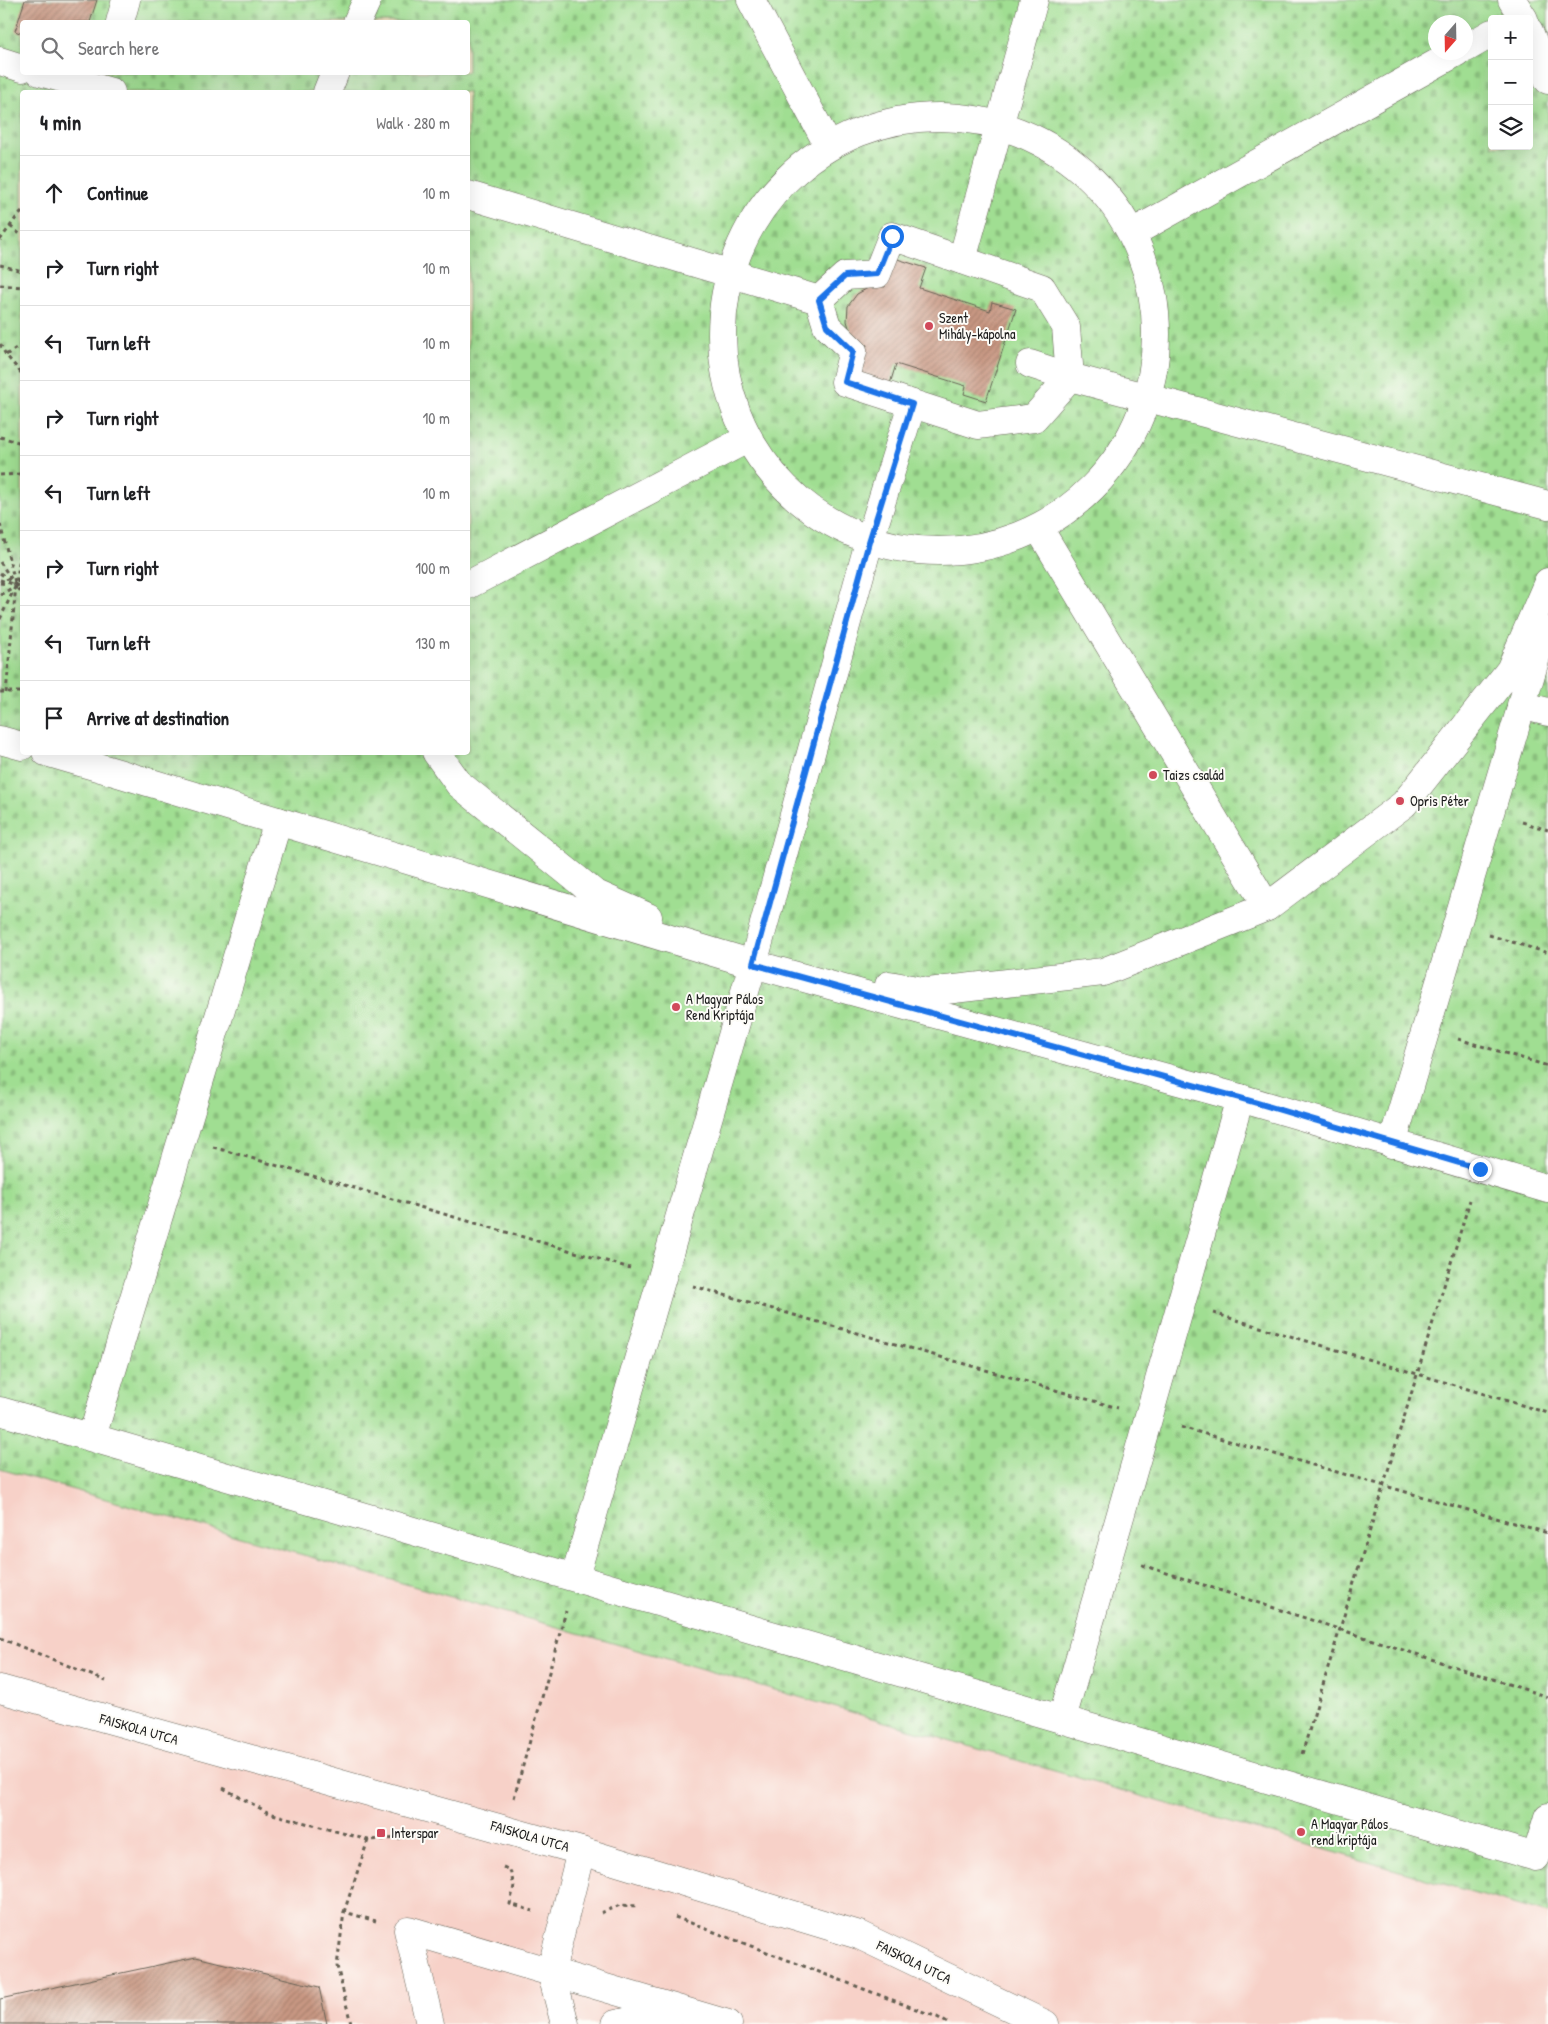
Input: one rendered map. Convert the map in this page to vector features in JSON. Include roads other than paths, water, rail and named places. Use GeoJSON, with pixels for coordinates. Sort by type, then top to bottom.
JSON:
{"type":"FeatureCollection","features":[{"type":"Feature","properties":{"kind":"street"},"geometry":{"type":"LineString","coordinates":[[121,20],[126,0]]}},
{"type":"Feature","properties":{"kind":"street"},"geometry":{"type":"LineString","coordinates":[[340,20],[345,0]]}},
{"type":"Feature","properties":{"kind":"street"},"geometry":{"type":"LineString","coordinates":[[358,20],[367,0]]}},
{"type":"Feature","properties":{"kind":"street"},"geometry":{"type":"LineString","coordinates":[[751,0],[828,144]]}},
{"type":"Feature","properties":{"kind":"street"},"geometry":{"type":"LineString","coordinates":[[962,260],[1034,0]]}},
{"type":"Feature","properties":{"kind":"street"},"geometry":{"type":"LineString","coordinates":[[1473,44],[1488,35]]}},
{"type":"Feature","properties":{"kind":"street"},"geometry":{"type":"LineString","coordinates":[[1533,45],[1548,80]]}},
{"type":"Feature","properties":{"kind":"street"},"geometry":{"type":"LineString","coordinates":[[1134,232],[1444,60]]}},
{"type":"Feature","properties":{"kind":"street"},"geometry":{"type":"LineString","coordinates":[[0,61],[20,67]]}},
{"type":"Feature","properties":{"kind":"street"},"geometry":{"type":"LineString","coordinates":[[55,75],[106,85]]}},
{"type":"Feature","properties":{"kind":"street"},"geometry":{"type":"LineString","coordinates":[[320,90],[323,75]]}},
{"type":"Feature","properties":{"kind":"street"},"geometry":{"type":"LineString","coordinates":[[328,90],[334,75]]}},
{"type":"Feature","properties":{"kind":"street"},"geometry":{"type":"LineString","coordinates":[[912,116],[1000,123],[1078,164],[1134,232],[1158,306],[1154,384],[1113,470],[1040,530],[956,553],[869,542],[799,502],[747,440],[721,358],[728,272],[766,199],[828,144],[912,116]]}},
{"type":"Feature","properties":{"kind":"street"},"geometry":{"type":"LineString","coordinates":[[470,196],[819,300]]}},
{"type":"Feature","properties":{"kind":"street"},"geometry":{"type":"LineString","coordinates":[[892,236],[1042,288],[1066,327],[1070,377],[1034,418],[978,425],[845,382],[853,351],[827,326],[819,300],[845,276],[877,274],[892,236]]}},
{"type":"Feature","properties":{"kind":"street"},"geometry":{"type":"LineString","coordinates":[[1030,364],[1147,398],[1548,505]]}},
{"type":"Feature","properties":{"kind":"street"},"geometry":{"type":"LineString","coordinates":[[575,1577],[753,964],[869,542],[912,404]]}},
{"type":"Feature","properties":{"kind":"street"},"geometry":{"type":"LineString","coordinates":[[470,584],[747,440]]}},
{"type":"Feature","properties":{"kind":"street"},"geometry":{"type":"LineString","coordinates":[[1040,530],[1267,906]]}},
{"type":"Feature","properties":{"kind":"street"},"geometry":{"type":"LineString","coordinates":[[438,755],[459,784],[594,893],[753,964],[928,992],[1103,972],[1267,906],[1404,804],[1510,670],[1548,582]]}},
{"type":"Feature","properties":{"kind":"street"},"geometry":{"type":"LineString","coordinates":[[1392,1144],[1548,615]]}},
{"type":"Feature","properties":{"kind":"street"},"geometry":{"type":"LineString","coordinates":[[1522,704],[1548,712]]}},
{"type":"Feature","properties":{"kind":"street"},"geometry":{"type":"LineString","coordinates":[[0,740],[20,745]]}},
{"type":"Feature","properties":{"kind":"street"},"geometry":{"type":"LineString","coordinates":[[67,755],[122,763],[278,820],[753,964],[1240,1098],[1548,1189]]}},
{"type":"Feature","properties":{"kind":"street"},"geometry":{"type":"LineString","coordinates":[[92,1438],[278,820]]}},
{"type":"Feature","properties":{"kind":"street"},"geometry":{"type":"LineString","coordinates":[[1062,1719],[1240,1098]]}},
{"type":"Feature","properties":{"kind":"street"},"geometry":{"type":"LineString","coordinates":[[0,1411],[1536,1856],[1548,1817]]}},
{"type":"Feature","properties":{"kind":"street","name":"FAISKOLA UTCA"},"geometry":{"type":"LineString","coordinates":[[0,1689],[581,1851],[859,1935],[1045,2024]]}},
{"type":"Feature","properties":{"kind":"street"},"geometry":{"type":"LineString","coordinates":[[565,2024],[552,1971],[581,1851]]}},
{"type":"Feature","properties":{"kind":"street"},"geometry":{"type":"LineString","coordinates":[[430,2024],[408,1930],[728,2024]]}},
{"type":"Feature","properties":{"kind":"street"},"geometry":{"type":"LineString","coordinates":[[616,2024],[682,2010]]}},
{"type":"Feature","properties":{"kind":"place","name":"Szent Mihály-kápolna"},"geometry":{"type":"Point","coordinates":[929,326]}},
{"type":"Feature","properties":{"kind":"place","name":"Taizs család"},"geometry":{"type":"Point","coordinates":[1153,775]}},
{"type":"Feature","properties":{"kind":"place","name":"Opris Péter"},"geometry":{"type":"Point","coordinates":[1400,801]}},
{"type":"Feature","properties":{"kind":"place","name":"A Magyar Pálos Rend Kriptája"},"geometry":{"type":"Point","coordinates":[676,1007]}},
{"type":"Feature","properties":{"kind":"place","name":"A Magyar Pálos rend kriptája"},"geometry":{"type":"Point","coordinates":[1301,1832]}},
{"type":"Feature","properties":{"kind":"place","name":"Interspar"},"geometry":{"type":"Point","coordinates":[381,1833]}}]}
